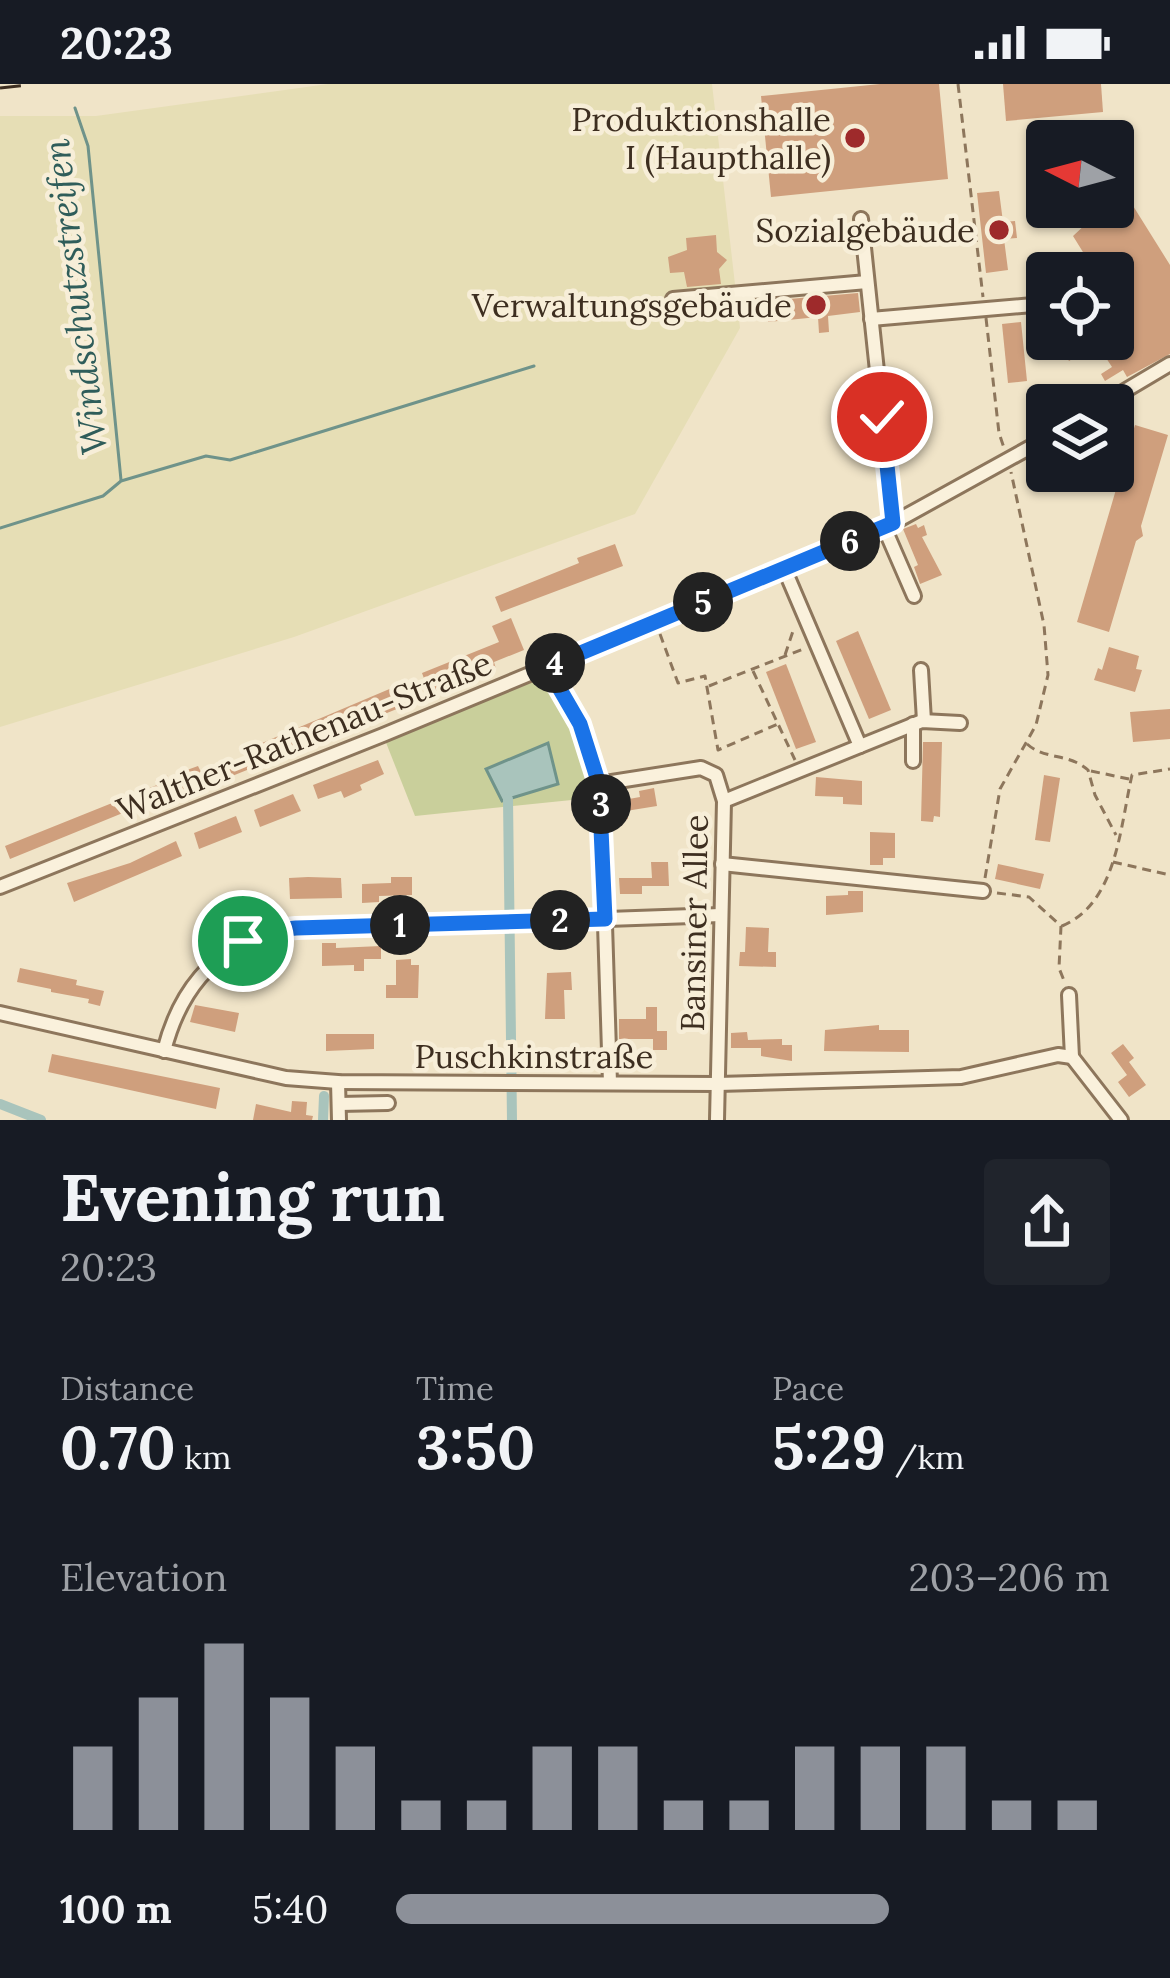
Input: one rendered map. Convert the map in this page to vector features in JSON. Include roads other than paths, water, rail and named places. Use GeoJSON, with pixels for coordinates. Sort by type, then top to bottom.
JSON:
{"type":"FeatureCollection","features":[{"type":"Feature","properties":{"kind":"street"},"geometry":{"type":"LineString","coordinates":[[861,219],[889,525],[914,596]]}},
{"type":"Feature","properties":{"kind":"street"},"geometry":{"type":"LineString","coordinates":[[673,299],[867,282]]}},
{"type":"Feature","properties":{"kind":"street"},"geometry":{"type":"LineString","coordinates":[[871,319],[1026,306]]}},
{"type":"Feature","properties":{"kind":"street"},"geometry":{"type":"LineString","coordinates":[[1134,385],[1170,364]]}},
{"type":"Feature","properties":{"kind":"street","name":"Walther-Rathenau-Straße"},"geometry":{"type":"LineString","coordinates":[[0,887],[889,525],[1026,451]]}},
{"type":"Feature","properties":{"kind":"street"},"geometry":{"type":"LineString","coordinates":[[784,568],[860,746]]}},
{"type":"Feature","properties":{"kind":"street"},"geometry":{"type":"LineString","coordinates":[[547,667],[580,724],[599,784],[610,1083]]}},
{"type":"Feature","properties":{"kind":"street"},"geometry":{"type":"LineString","coordinates":[[913,761],[921,670]]}},
{"type":"Feature","properties":{"kind":"street"},"geometry":{"type":"LineString","coordinates":[[724,801],[918,723],[960,723]]}},
{"type":"Feature","properties":{"kind":"street","name":"Bansiner Allee"},"geometry":{"type":"LineString","coordinates":[[599,784],[701,768],[716,775],[724,801],[717,1120]]}},
{"type":"Feature","properties":{"kind":"street"},"geometry":{"type":"LineString","coordinates":[[722,864],[983,891]]}},
{"type":"Feature","properties":{"kind":"street"},"geometry":{"type":"LineString","coordinates":[[164,1052],[174,1020],[199,975],[220,954],[255,936],[296,928],[721,915]]}},
{"type":"Feature","properties":{"kind":"street"},"geometry":{"type":"LineString","coordinates":[[1069,995],[1072,1057],[1121,1120]]}},
{"type":"Feature","properties":{"kind":"street","name":"Puschkinstraße"},"geometry":{"type":"LineString","coordinates":[[0,1013],[286,1078],[338,1082],[718,1084],[961,1077],[1058,1055],[1072,1057]]}},
{"type":"Feature","properties":{"kind":"street"},"geometry":{"type":"LineString","coordinates":[[338,1082],[339,1120]]}},
{"type":"Feature","properties":{"kind":"street"},"geometry":{"type":"LineString","coordinates":[[338,1104],[388,1103]]}},
{"type":"Feature","properties":{"kind":"water"},"geometry":{"type":"Polygon","coordinates":[[[548,743],[558,784],[502,801],[486,769],[548,743]]]}},
{"type":"Feature","properties":{"kind":"waterway","name":"Windschutzstreifen"},"geometry":{"type":"LineString","coordinates":[[75,108],[88,146],[121,480]]}},
{"type":"Feature","properties":{"kind":"waterway"},"geometry":{"type":"LineString","coordinates":[[0,528],[103,496],[121,481],[206,456],[230,460],[534,366]]}},
{"type":"Feature","properties":{"kind":"waterway"},"geometry":{"type":"LineString","coordinates":[[508,799],[512,1120]]}},
{"type":"Feature","properties":{"kind":"waterway"},"geometry":{"type":"LineString","coordinates":[[323,1120],[324,1096]]}},
{"type":"Feature","properties":{"kind":"waterway"},"geometry":{"type":"LineString","coordinates":[[0,1104],[41,1120]]}},
{"type":"Feature","properties":{"kind":"railway"},"geometry":{"type":"LineString","coordinates":[[0,88],[36,84]]}},
{"type":"Feature","properties":{"kind":"place","name":"Produktionshalle I (Haupthalle)"},"geometry":{"type":"Point","coordinates":[855,138]}},
{"type":"Feature","properties":{"kind":"place","name":"Sozialgebäude"},"geometry":{"type":"Point","coordinates":[999,230]}},
{"type":"Feature","properties":{"kind":"place","name":"Verwaltungsgebäude"},"geometry":{"type":"Point","coordinates":[816,305]}}]}
